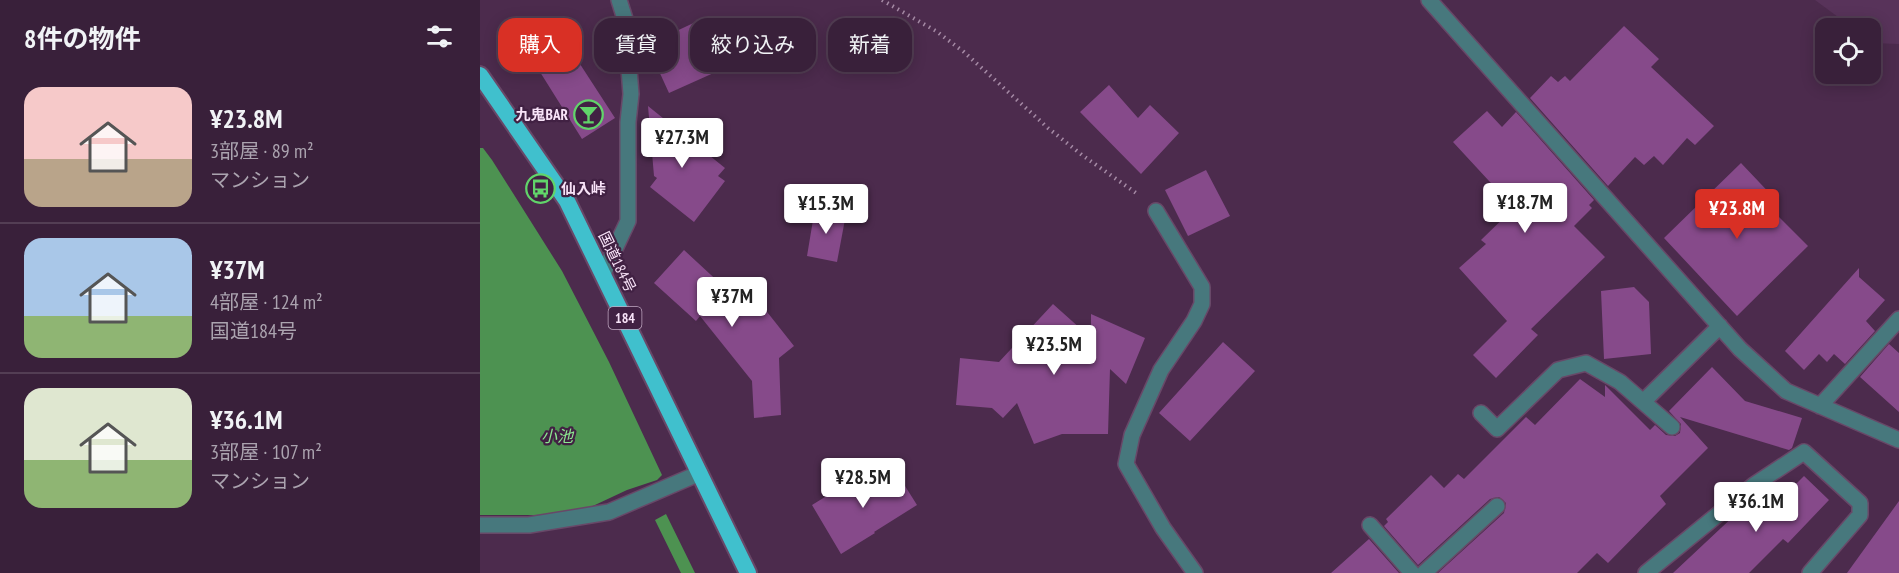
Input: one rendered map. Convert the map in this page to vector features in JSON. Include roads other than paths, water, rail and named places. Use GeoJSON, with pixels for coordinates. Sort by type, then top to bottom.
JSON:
{"type":"FeatureCollection","features":[{"type":"Feature","properties":{"kind":"highway","name":"国道184号"},"geometry":{"type":"LineString","coordinates":[[480,75],[567,201],[748,573]]}},
{"type":"Feature","properties":{"kind":"street"},"geometry":{"type":"LineString","coordinates":[[603,274],[628,220],[628,122],[631,94],[625,19],[619,0]]}},
{"type":"Feature","properties":{"kind":"street"},"geometry":{"type":"LineString","coordinates":[[1429,0],[1740,349],[1786,391],[1899,440]]}},
{"type":"Feature","properties":{"kind":"street"},"geometry":{"type":"LineString","coordinates":[[1156,211],[1202,286],[1202,304],[1194,321],[1161,370],[1132,435],[1126,464],[1163,528],[1195,573]]}},
{"type":"Feature","properties":{"kind":"street"},"geometry":{"type":"LineString","coordinates":[[1820,406],[1899,319]]}},
{"type":"Feature","properties":{"kind":"street"},"geometry":{"type":"LineString","coordinates":[[1643,402],[1720,326]]}},
{"type":"Feature","properties":{"kind":"street"},"geometry":{"type":"LineString","coordinates":[[1481,413],[1497,429],[1558,370],[1586,363],[1620,382],[1672,427]]}},
{"type":"Feature","properties":{"kind":"street"},"geometry":{"type":"LineString","coordinates":[[1646,573],[1754,485],[1804,452],[1860,503],[1860,515],[1810,573]]}},
{"type":"Feature","properties":{"kind":"street"},"geometry":{"type":"LineString","coordinates":[[480,525],[529,525],[609,512],[700,473]]}},
{"type":"Feature","properties":{"kind":"street"},"geometry":{"type":"LineString","coordinates":[[1424,573],[1497,506]]}},
{"type":"Feature","properties":{"kind":"street"},"geometry":{"type":"LineString","coordinates":[[1370,525],[1412,573]]}},
{"type":"Feature","properties":{"kind":"water","name":"小池"},"geometry":{"type":"Polygon","coordinates":[[[480,148],[483,148],[492,160],[562,271],[609,362],[662,475],[657,480],[627,490],[580,512],[564,515],[480,515],[480,148]]]}},
{"type":"Feature","properties":{"kind":"water"},"geometry":{"type":"Polygon","coordinates":[[[666,514],[695,573],[681,573],[655,520],[666,514]]]}},
{"type":"Feature","properties":{"kind":"place","name":"九鬼BAR"},"geometry":{"type":"Point","coordinates":[589,115]}},
{"type":"Feature","properties":{"kind":"place","name":"仙入峠"},"geometry":{"type":"Point","coordinates":[540,189]}}]}
